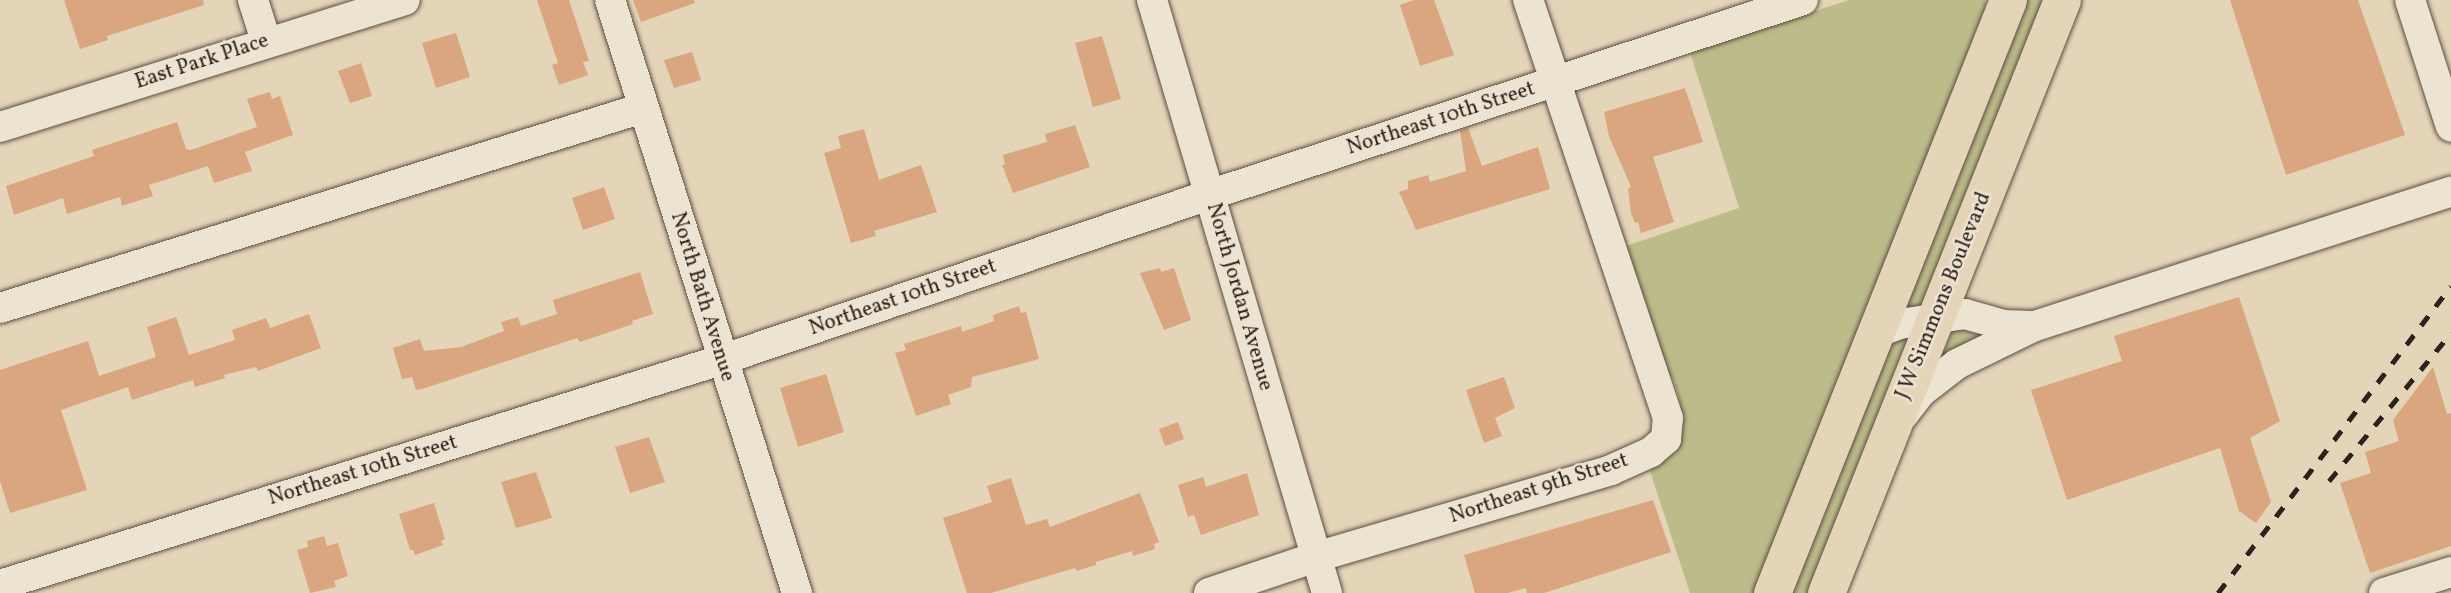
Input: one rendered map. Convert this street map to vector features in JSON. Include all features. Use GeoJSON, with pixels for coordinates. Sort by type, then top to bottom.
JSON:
{"type":"FeatureCollection","features":[{"type":"Feature","properties":{"kind":"main road"},"geometry":{"type":"LineString","coordinates":[[1772,593],[2008,0]]}},
{"type":"Feature","properties":{"kind":"main road","name":"J W Simmons Boulevard"},"geometry":{"type":"LineString","coordinates":[[1826,593],[2062,0]]}},
{"type":"Feature","properties":{"kind":"street"},"geometry":{"type":"LineString","coordinates":[[253,0],[266,41]]}},
{"type":"Feature","properties":{"kind":"street","name":"East Park Place"},"geometry":{"type":"LineString","coordinates":[[0,127],[266,41],[405,0]]}},
{"type":"Feature","properties":{"kind":"street","name":"North Bath Avenue"},"geometry":{"type":"LineString","coordinates":[[610,0],[797,593]]}},
{"type":"Feature","properties":{"kind":"street","name":"North Jordan Avenue"},"geometry":{"type":"LineString","coordinates":[[1152,0],[1327,593]]}},
{"type":"Feature","properties":{"kind":"street"},"geometry":{"type":"LineString","coordinates":[[1528,0],[1553,82]]}},
{"type":"Feature","properties":{"kind":"street","name":"Northeast 10th Street"},"geometry":{"type":"LineString","coordinates":[[0,585],[722,359],[1209,195],[1803,0]]}},
{"type":"Feature","properties":{"kind":"street"},"geometry":{"type":"LineString","coordinates":[[2410,0],[2451,127]]}},
{"type":"Feature","properties":{"kind":"street","name":"Northeast 9th Street"},"geometry":{"type":"LineString","coordinates":[[1209,593],[1316,557],[1611,470],[1651,452],[1666,439],[1668,418],[1553,82]]}},
{"type":"Feature","properties":{"kind":"street"},"geometry":{"type":"LineString","coordinates":[[0,307],[643,108]]}},
{"type":"Feature","properties":{"kind":"street"},"geometry":{"type":"LineString","coordinates":[[1887,439],[1910,406],[1937,379],[1977,353],[2047,322],[2451,192]]}},
{"type":"Feature","properties":{"kind":"street"},"geometry":{"type":"LineString","coordinates":[[1876,333],[1900,324],[1965,314],[2004,326],[2047,322]]}},
{"type":"Feature","properties":{"kind":"street"},"geometry":{"type":"LineString","coordinates":[[2384,593],[2451,572]]}},
{"type":"Feature","properties":{"kind":"shaded area"},"geometry":{"type":"Polygon","coordinates":[[[1849,0],[1985,0],[1986,15],[1758,593],[1690,593],[1649,468],[1680,416],[1679,397],[1674,381],[1655,353],[1623,247],[1739,208],[1690,52],[1849,0]]]}},
{"type":"Feature","properties":{"kind":"shaded area"},"geometry":{"type":"Polygon","coordinates":[[[2027,0],[2048,0],[1927,307],[1905,310],[2027,0]]]}},
{"type":"Feature","properties":{"kind":"shaded area"},"geometry":{"type":"Polygon","coordinates":[[[1958,328],[1985,338],[1942,358],[1952,332],[1958,328]]]}},
{"type":"Feature","properties":{"kind":"shaded area"},"geometry":{"type":"Polygon","coordinates":[[[1913,335],[1815,593],[1793,593],[1892,342],[1913,335]]]}},
{"type":"Feature","properties":{"kind":"building"},"geometry":{"type":"Polygon","coordinates":[[[64,0],[203,0],[204,5],[107,36],[108,40],[80,49],[64,0]]]}},
{"type":"Feature","properties":{"kind":"building"},"geometry":{"type":"Polygon","coordinates":[[[537,0],[569,0],[589,61],[583,62],[588,75],[559,85],[552,65],[558,63],[537,0]]]}},
{"type":"Feature","properties":{"kind":"building"},"geometry":{"type":"Polygon","coordinates":[[[633,0],[694,0],[695,3],[641,22],[633,0]]]}},
{"type":"Feature","properties":{"kind":"building"},"geometry":{"type":"Polygon","coordinates":[[[1414,0],[1434,0],[1454,55],[1420,66],[1400,5],[1414,0]]]}},
{"type":"Feature","properties":{"kind":"building"},"geometry":{"type":"Polygon","coordinates":[[[2230,0],[2358,0],[2405,135],[2286,175],[2230,0]]]}},
{"type":"Feature","properties":{"kind":"building"},"geometry":{"type":"Polygon","coordinates":[[[456,33],[470,77],[436,88],[422,43],[456,33]]]}},
{"type":"Feature","properties":{"kind":"building"},"geometry":{"type":"Polygon","coordinates":[[[1102,36],[1121,99],[1093,107],[1075,43],[1102,36]]]}},
{"type":"Feature","properties":{"kind":"building"},"geometry":{"type":"Polygon","coordinates":[[[692,52],[701,80],[674,88],[664,60],[692,52]]]}},
{"type":"Feature","properties":{"kind":"building"},"geometry":{"type":"Polygon","coordinates":[[[361,63],[372,96],[350,103],[338,71],[361,63]]]}},
{"type":"Feature","properties":{"kind":"building"},"geometry":{"type":"Polygon","coordinates":[[[1685,88],[1703,142],[1653,157],[1674,222],[1641,233],[1638,222],[1635,223],[1631,213],[1628,189],[1631,187],[1609,136],[1604,112],[1685,88]]]}},
{"type":"Feature","properties":{"kind":"building"},"geometry":{"type":"Polygon","coordinates":[[[270,92],[272,99],[280,96],[293,135],[245,152],[252,171],[214,183],[208,166],[149,185],[153,196],[122,206],[120,197],[67,214],[63,198],[14,215],[6,186],[94,156],[92,150],[177,122],[186,149],[191,150],[257,127],[247,99],[270,92]]]}},
{"type":"Feature","properties":{"kind":"building"},"geometry":{"type":"Polygon","coordinates":[[[1075,125],[1090,167],[1013,193],[1002,165],[1005,165],[1003,155],[1047,142],[1045,134],[1075,125]]]}},
{"type":"Feature","properties":{"kind":"building"},"geometry":{"type":"Polygon","coordinates":[[[1468,128],[1482,166],[1538,147],[1550,189],[1416,230],[1399,192],[1408,189],[1408,181],[1428,175],[1430,182],[1466,171],[1460,131],[1468,128]]]}},
{"type":"Feature","properties":{"kind":"building"},"geometry":{"type":"Polygon","coordinates":[[[864,129],[879,180],[921,165],[937,212],[874,231],[876,236],[851,243],[824,153],[841,148],[838,136],[864,129]]]}},
{"type":"Feature","properties":{"kind":"building"},"geometry":{"type":"Polygon","coordinates":[[[604,187],[615,219],[583,230],[572,198],[604,187]]]}},
{"type":"Feature","properties":{"kind":"building"},"geometry":{"type":"Polygon","coordinates":[[[1160,268],[1161,272],[1174,268],[1191,320],[1164,330],[1140,273],[1160,268]]]}},
{"type":"Feature","properties":{"kind":"building"},"geometry":{"type":"Polygon","coordinates":[[[640,272],[653,314],[632,321],[633,324],[580,342],[577,338],[422,389],[416,390],[412,377],[402,379],[393,348],[420,339],[424,351],[461,347],[504,331],[501,322],[518,317],[521,326],[557,314],[553,300],[640,272]]]}},
{"type":"Feature","properties":{"kind":"building"},"geometry":{"type":"Polygon","coordinates":[[[2239,297],[2280,421],[2250,438],[2271,502],[2256,523],[2239,511],[2220,448],[2067,500],[2031,390],[2122,361],[2114,336],[2239,297]]]}},
{"type":"Feature","properties":{"kind":"building"},"geometry":{"type":"Polygon","coordinates":[[[1019,306],[1021,313],[1026,312],[1039,359],[972,377],[971,387],[948,395],[951,404],[916,416],[895,353],[906,350],[904,344],[961,326],[962,332],[994,321],[993,315],[1019,306]]]}},
{"type":"Feature","properties":{"kind":"building"},"geometry":{"type":"Polygon","coordinates":[[[309,314],[321,348],[258,371],[256,367],[224,375],[225,378],[195,387],[193,380],[132,400],[128,387],[61,410],[87,490],[10,513],[0,481],[0,370],[88,341],[99,376],[156,357],[147,327],[176,317],[189,355],[235,340],[232,330],[266,318],[270,328],[309,314]]]}},
{"type":"Feature","properties":{"kind":"building"},"geometry":{"type":"Polygon","coordinates":[[[2433,367],[2447,414],[2451,413],[2451,546],[2370,573],[2340,483],[2371,473],[2365,452],[2399,441],[2393,420],[2433,367]]]}},
{"type":"Feature","properties":{"kind":"building"},"geometry":{"type":"Polygon","coordinates":[[[826,374],[844,432],[798,447],[780,388],[826,374]]]}},
{"type":"Feature","properties":{"kind":"building"},"geometry":{"type":"Polygon","coordinates":[[[1504,377],[1515,408],[1495,418],[1502,436],[1484,443],[1466,390],[1504,377]]]}},
{"type":"Feature","properties":{"kind":"building"},"geometry":{"type":"Polygon","coordinates":[[[1178,422],[1184,439],[1165,446],[1159,429],[1178,422]]]}},
{"type":"Feature","properties":{"kind":"building"},"geometry":{"type":"Polygon","coordinates":[[[649,437],[665,482],[630,493],[615,447],[649,437]]]}},
{"type":"Feature","properties":{"kind":"building"},"geometry":{"type":"Polygon","coordinates":[[[536,472],[552,518],[516,528],[501,482],[536,472]]]}},
{"type":"Feature","properties":{"kind":"building"},"geometry":{"type":"Polygon","coordinates":[[[1247,473],[1259,515],[1201,535],[1194,515],[1188,517],[1178,485],[1203,477],[1206,487],[1247,473]]]}},
{"type":"Feature","properties":{"kind":"building"},"geometry":{"type":"Polygon","coordinates":[[[1011,478],[1026,525],[1047,519],[1050,527],[1140,493],[1159,542],[1154,544],[1155,549],[1133,556],[1132,551],[1077,571],[1075,568],[991,593],[967,593],[943,518],[992,502],[987,486],[1011,478]]]}},
{"type":"Feature","properties":{"kind":"building"},"geometry":{"type":"Polygon","coordinates":[[[1653,500],[1671,552],[1544,593],[1527,593],[1526,588],[1508,593],[1475,593],[1464,555],[1653,500]]]}},
{"type":"Feature","properties":{"kind":"building"},"geometry":{"type":"Polygon","coordinates":[[[434,503],[445,539],[441,541],[443,545],[415,555],[413,550],[410,550],[399,514],[434,503]]]}},
{"type":"Feature","properties":{"kind":"building"},"geometry":{"type":"Polygon","coordinates":[[[324,536],[327,546],[338,543],[348,576],[334,581],[336,587],[310,593],[297,550],[308,547],[307,541],[324,536]]]}},
{"type":"Feature","properties":{"kind":"railway"},"geometry":{"type":"LineString","coordinates":[[2218,593],[2451,286]]}},
{"type":"Feature","properties":{"kind":"railway"},"geometry":{"type":"LineString","coordinates":[[2329,481],[2451,333]]}}]}
